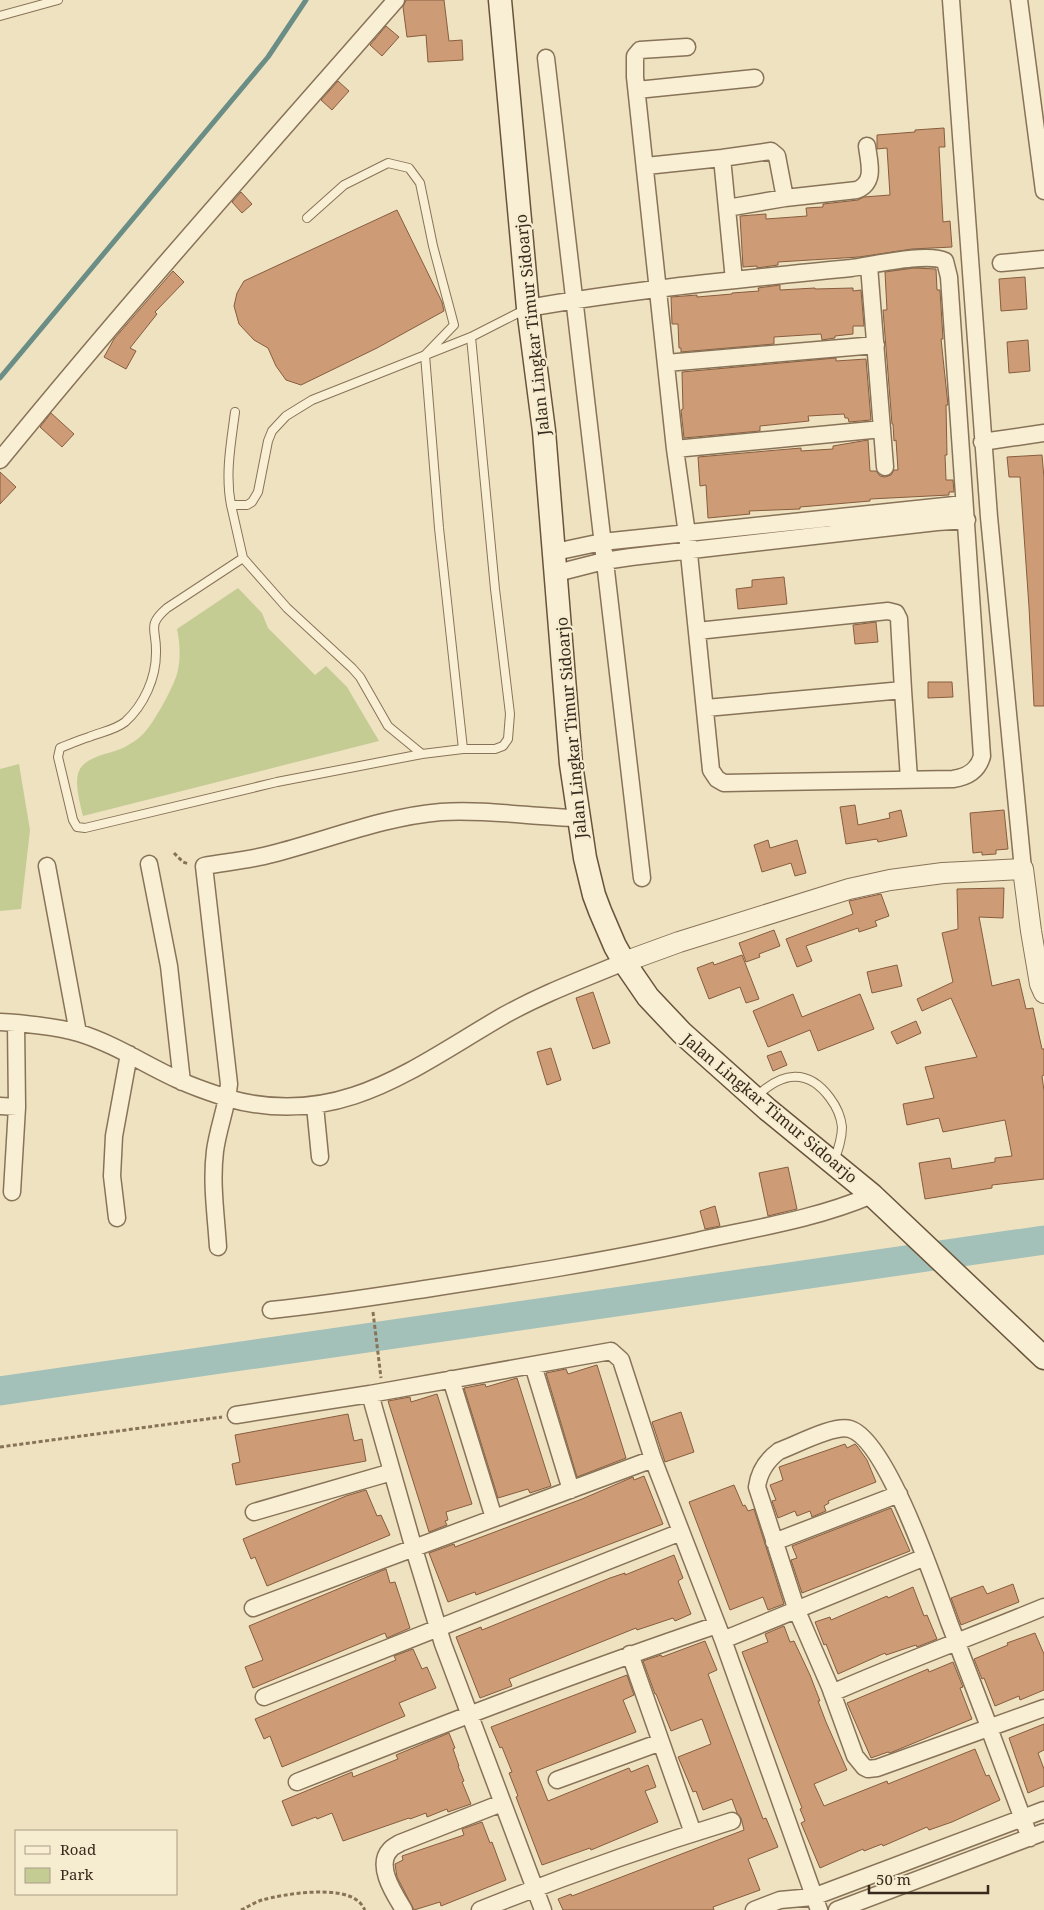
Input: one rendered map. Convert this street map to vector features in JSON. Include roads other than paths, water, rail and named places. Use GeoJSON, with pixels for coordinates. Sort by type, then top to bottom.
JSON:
{"type":"FeatureCollection","features":[{"type":"Feature","properties":{"kind":"main road","name":"Jalan Lingkar Timur Sidoarjo"},"geometry":{"type":"LineString","coordinates":[[500,0],[528,308],[544,431],[572,764],[578,818],[594,895],[615,946],[624,962],[648,997],[682,1034],[755,1099],[878,1201],[1044,1358]]}},
{"type":"Feature","properties":{"kind":"street"},"geometry":{"type":"LineString","coordinates":[[0,460],[68,376],[396,0]]}},
{"type":"Feature","properties":{"kind":"street"},"geometry":{"type":"LineString","coordinates":[[951,0],[982,442],[1023,869],[1031,931],[1040,984],[1044,993]]}},
{"type":"Feature","properties":{"kind":"street"},"geometry":{"type":"LineString","coordinates":[[1018,0],[1044,191]]}},
{"type":"Feature","properties":{"kind":"street"},"geometry":{"type":"LineString","coordinates":[[528,308],[575,299],[658,288],[869,266],[933,257],[943,260],[947,264],[981,759],[971,773],[961,778],[722,783],[712,770],[687,534],[675,449],[658,288],[646,166],[637,90],[635,56],[642,49],[687,47]]}},
{"type":"Feature","properties":{"kind":"street"},"geometry":{"type":"LineString","coordinates":[[546,58],[642,878]]}},
{"type":"Feature","properties":{"kind":"street"},"geometry":{"type":"LineString","coordinates":[[637,90],[755,78]]}},
{"type":"Feature","properties":{"kind":"street"},"geometry":{"type":"LineString","coordinates":[[727,208],[862,188],[868,182],[870,173],[867,146]]}},
{"type":"Feature","properties":{"kind":"street"},"geometry":{"type":"LineString","coordinates":[[646,166],[769,151],[774,152],[778,162],[785,198]]}},
{"type":"Feature","properties":{"kind":"street"},"geometry":{"type":"LineString","coordinates":[[722,158],[734,280]]}},
{"type":"Feature","properties":{"kind":"street"},"geometry":{"type":"LineString","coordinates":[[1001,263],[1044,259]]}},
{"type":"Feature","properties":{"kind":"street"},"geometry":{"type":"LineString","coordinates":[[869,266],[885,467]]}},
{"type":"Feature","properties":{"kind":"street"},"geometry":{"type":"LineString","coordinates":[[666,363],[876,345]]}},
{"type":"Feature","properties":{"kind":"street"},"geometry":{"type":"LineString","coordinates":[[675,449],[882,430]]}},
{"type":"Feature","properties":{"kind":"street"},"geometry":{"type":"LineString","coordinates":[[982,442],[1044,433]]}},
{"type":"Feature","properties":{"kind":"street"},"geometry":{"type":"LineString","coordinates":[[556,562],[602,542],[687,534],[831,526],[937,514],[964,504]]}},
{"type":"Feature","properties":{"kind":"street"},"geometry":{"type":"LineString","coordinates":[[937,514],[966,520]]}},
{"type":"Feature","properties":{"kind":"street"},"geometry":{"type":"LineString","coordinates":[[556,562],[604,561],[688,552],[831,526]]}},
{"type":"Feature","properties":{"kind":"street"},"geometry":{"type":"LineString","coordinates":[[697,631],[892,611],[898,615],[908,779]]}},
{"type":"Feature","properties":{"kind":"street"},"geometry":{"type":"LineString","coordinates":[[706,708],[902,690]]}},
{"type":"Feature","properties":{"kind":"street"},"geometry":{"type":"LineString","coordinates":[[218,1247],[214,1191],[215,1154],[220,1124],[228,1098],[229,1084],[204,866],[270,855],[374,823],[432,813],[486,811],[542,817],[578,818]]}},
{"type":"Feature","properties":{"kind":"street"},"geometry":{"type":"LineString","coordinates":[[150,864],[169,966],[182,1082]]}},
{"type":"Feature","properties":{"kind":"street"},"geometry":{"type":"LineString","coordinates":[[47,866],[66,960],[78,1033]]}},
{"type":"Feature","properties":{"kind":"street"},"geometry":{"type":"LineString","coordinates":[[12,1192],[17,1107],[8,1023],[78,1033],[129,1054],[182,1082],[228,1098],[254,1104],[315,1106],[355,1096],[406,1075],[530,1002],[624,962],[678,942],[849,889],[890,880],[943,872],[1023,869]]}},
{"type":"Feature","properties":{"kind":"street"},"geometry":{"type":"LineString","coordinates":[[117,1218],[112,1176],[114,1136],[129,1054]]}},
{"type":"Feature","properties":{"kind":"street"},"geometry":{"type":"LineString","coordinates":[[0,1106],[17,1107]]}},
{"type":"Feature","properties":{"kind":"street"},"geometry":{"type":"LineString","coordinates":[[315,1106],[320,1157]]}},
{"type":"Feature","properties":{"kind":"street"},"geometry":{"type":"LineString","coordinates":[[271,1310],[319,1305],[521,1275],[662,1249],[812,1216],[846,1206],[878,1201]]}},
{"type":"Feature","properties":{"kind":"street"},"geometry":{"type":"LineString","coordinates":[[236,1415],[370,1394],[611,1351],[621,1360],[653,1459],[720,1632],[816,1903]]}},
{"type":"Feature","properties":{"kind":"street"},"geometry":{"type":"LineString","coordinates":[[533,1365],[570,1490]]}},
{"type":"Feature","properties":{"kind":"street"},"geometry":{"type":"LineString","coordinates":[[451,1379],[494,1518]]}},
{"type":"Feature","properties":{"kind":"street"},"geometry":{"type":"LineString","coordinates":[[370,1394],[438,1629],[543,1910]]}},
{"type":"Feature","properties":{"kind":"street"},"geometry":{"type":"LineString","coordinates":[[837,1910],[1037,1835],[1023,1818],[989,1728],[957,1643],[925,1557],[899,1494],[882,1463],[863,1438],[851,1429],[842,1427],[779,1451],[768,1461],[758,1477],[757,1487],[774,1542],[797,1610],[832,1693],[855,1756],[864,1768],[877,1768],[989,1728],[1044,1708]]}},
{"type":"Feature","properties":{"kind":"street"},"geometry":{"type":"LineString","coordinates":[[253,1608],[653,1459]]}},
{"type":"Feature","properties":{"kind":"street"},"geometry":{"type":"LineString","coordinates":[[254,1512],[392,1472]]}},
{"type":"Feature","properties":{"kind":"street"},"geometry":{"type":"LineString","coordinates":[[774,1542],[899,1494]]}},
{"type":"Feature","properties":{"kind":"street"},"geometry":{"type":"LineString","coordinates":[[264,1697],[681,1532]]}},
{"type":"Feature","properties":{"kind":"street"},"geometry":{"type":"LineString","coordinates":[[297,1782],[469,1714],[630,1654],[720,1632],[797,1610],[925,1557]]}},
{"type":"Feature","properties":{"kind":"street"},"geometry":{"type":"LineString","coordinates":[[832,1693],[859,1680],[957,1643],[1044,1607]]}},
{"type":"Feature","properties":{"kind":"street"},"geometry":{"type":"LineString","coordinates":[[630,1654],[693,1833]]}},
{"type":"Feature","properties":{"kind":"street"},"geometry":{"type":"LineString","coordinates":[[557,1780],[661,1742]]}},
{"type":"Feature","properties":{"kind":"street"},"geometry":{"type":"LineString","coordinates":[[404,1910],[389,1882],[384,1866],[389,1850],[400,1843],[502,1803]]}},
{"type":"Feature","properties":{"kind":"street"},"geometry":{"type":"LineString","coordinates":[[754,1910],[780,1900],[816,1903],[1044,1810]]}},
{"type":"Feature","properties":{"kind":"street"},"geometry":{"type":"LineString","coordinates":[[480,1910],[534,1888],[732,1821]]}},
{"type":"Feature","properties":{"kind":"lane"},"geometry":{"type":"LineString","coordinates":[[0,16],[58,0]]}},
{"type":"Feature","properties":{"kind":"lane"},"geometry":{"type":"LineString","coordinates":[[307,218],[344,185],[388,163],[409,168],[420,183],[433,246],[454,325],[425,355],[440,537],[463,749]]}},
{"type":"Feature","properties":{"kind":"lane"},"geometry":{"type":"LineString","coordinates":[[231,505],[250,504],[258,492],[268,441],[272,432],[286,416],[312,400],[471,337],[528,308]]}},
{"type":"Feature","properties":{"kind":"lane"},"geometry":{"type":"LineString","coordinates":[[243,558],[156,617],[154,626],[156,652],[151,682],[144,697],[124,722],[111,730],[60,748],[58,757],[73,820],[77,827],[85,828],[277,782],[422,754],[463,749],[495,749],[503,746],[508,739],[510,714],[495,589],[471,337]]}},
{"type":"Feature","properties":{"kind":"lane"},"geometry":{"type":"LineString","coordinates":[[235,412],[229,459],[228,488],[243,558],[287,608],[352,668],[360,677],[388,726],[422,754]]}},
{"type":"Feature","properties":{"kind":"lane"},"geometry":{"type":"LineString","coordinates":[[755,1099],[768,1086],[786,1078],[796,1076],[806,1078],[818,1084],[834,1103],[842,1126],[841,1140],[834,1163]]}},
{"type":"Feature","properties":{"kind":"waterway"},"geometry":{"type":"LineString","coordinates":[[0,378],[268,57],[306,0]]}},
{"type":"Feature","properties":{"kind":"waterway"},"geometry":{"type":"LineString","coordinates":[[0,1391],[1044,1240]]}}]}
